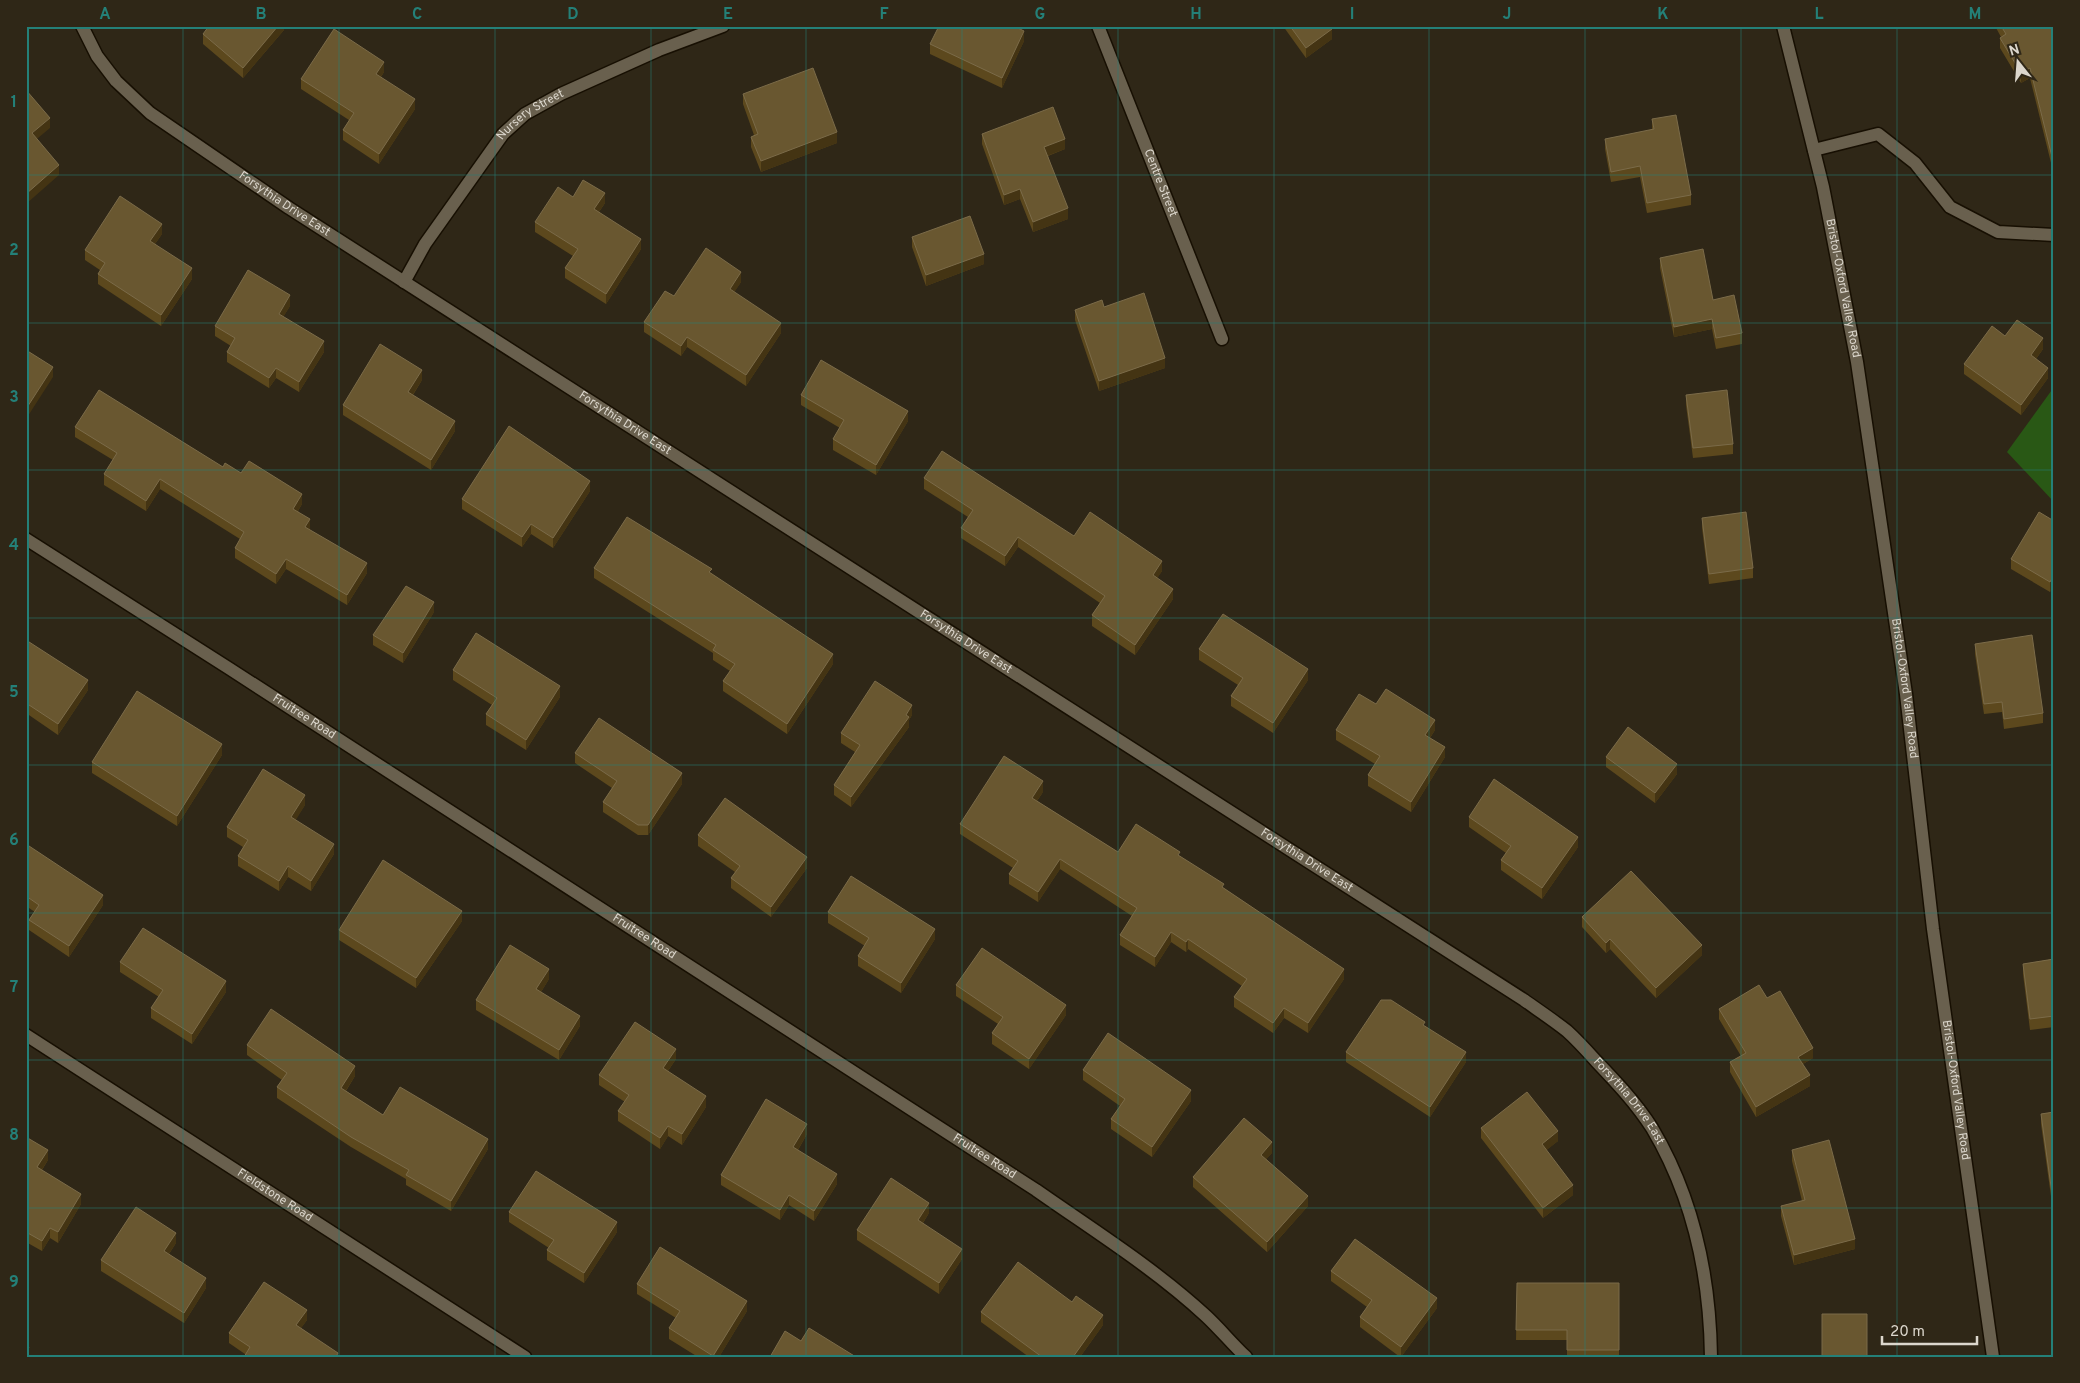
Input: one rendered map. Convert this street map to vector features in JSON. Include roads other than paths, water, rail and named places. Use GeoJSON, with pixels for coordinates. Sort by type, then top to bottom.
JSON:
{"type":"FeatureCollection","features":[{"type":"Feature","properties":{"kind":"street","name":"Forsythia Drive East"},"geometry":{"type":"LineString","coordinates":[[82,26],[97,56],[116,81],[150,113],[289,208],[1507,989],[1568,1032],[1620,1085],[1651,1128],[1677,1178],[1693,1222],[1704,1273],[1711,1331],[1711,1357]]}},
{"type":"Feature","properties":{"kind":"street","name":"Nursery Street"},"geometry":{"type":"LineString","coordinates":[[404,282],[425,244],[503,134],[525,114],[561,94],[659,50],[722,26]]}},
{"type":"Feature","properties":{"kind":"street","name":"Centre Street"},"geometry":{"type":"LineString","coordinates":[[1098,26],[1222,339]]}},
{"type":"Feature","properties":{"kind":"street","name":"Bristol-Oxford Valley Road"},"geometry":{"type":"LineString","coordinates":[[1783,26],[1823,186],[1857,362],[1906,694],[1933,929],[1993,1357]]}},
{"type":"Feature","properties":{"kind":"street"},"geometry":{"type":"LineString","coordinates":[[1814,150],[1878,134],[1915,163],[1950,207],[1998,232],[2054,235]]}},
{"type":"Feature","properties":{"kind":"street","name":"Fruitree Road"},"geometry":{"type":"LineString","coordinates":[[26,539],[239,674],[1036,1190],[1142,1264],[1206,1316],[1246,1357]]}},
{"type":"Feature","properties":{"kind":"street","name":"Fieldstone Road"},"geometry":{"type":"LineString","coordinates":[[26,1035],[524,1357]]}}]}
